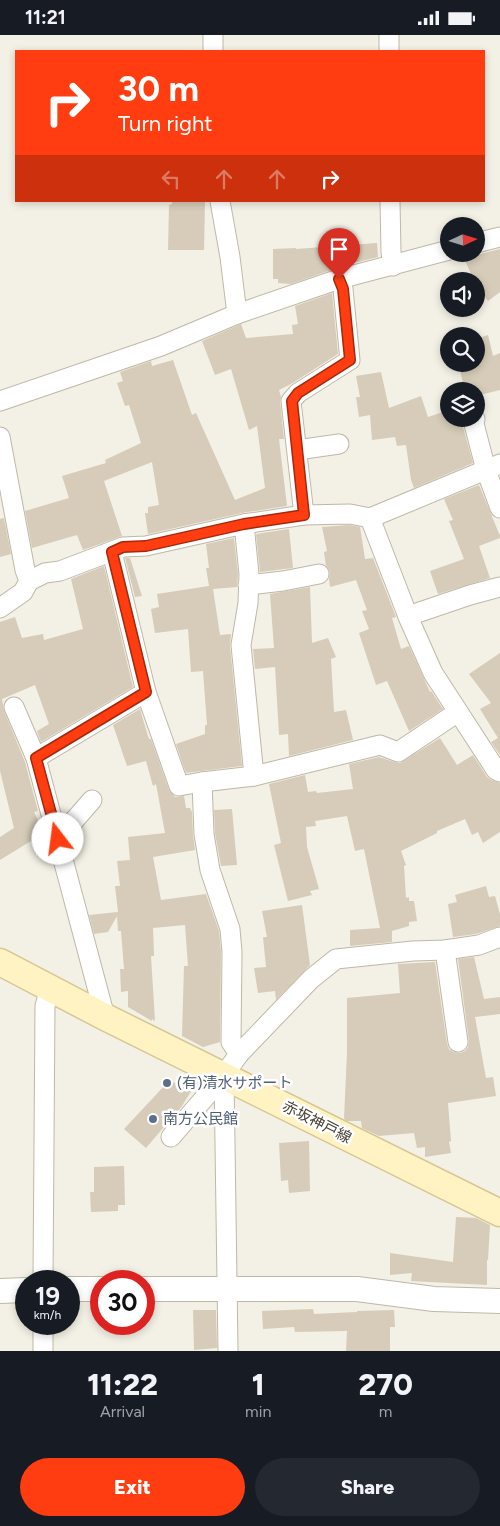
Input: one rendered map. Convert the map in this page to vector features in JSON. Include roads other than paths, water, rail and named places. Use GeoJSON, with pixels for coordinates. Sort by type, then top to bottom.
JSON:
{"type":"FeatureCollection","features":[{"type":"Feature","properties":{"kind":"main road","name":"赤坂神戸線"},"geometry":{"type":"LineString","coordinates":[[0,962],[105,1017],[500,1213]]}},
{"type":"Feature","properties":{"kind":"street"},"geometry":{"type":"LineString","coordinates":[[213,35],[213,50]]}},
{"type":"Feature","properties":{"kind":"street"},"geometry":{"type":"LineString","coordinates":[[388,35],[389,50]]}},
{"type":"Feature","properties":{"kind":"street"},"geometry":{"type":"LineString","coordinates":[[220,202],[230,257],[237,314]]}},
{"type":"Feature","properties":{"kind":"street"},"geometry":{"type":"LineString","coordinates":[[390,202],[393,265]]}},
{"type":"Feature","properties":{"kind":"street"},"geometry":{"type":"LineString","coordinates":[[485,241],[500,237]]}},
{"type":"Feature","properties":{"kind":"street"},"geometry":{"type":"LineString","coordinates":[[0,401],[161,346],[237,314],[339,279],[440,253]]}},
{"type":"Feature","properties":{"kind":"street"},"geometry":{"type":"LineString","coordinates":[[304,515],[292,401],[298,393],[350,360],[343,289],[339,279]]}},
{"type":"Feature","properties":{"kind":"street"},"geometry":{"type":"LineString","coordinates":[[475,427],[493,467],[500,508]]}},
{"type":"Feature","properties":{"kind":"street"},"geometry":{"type":"LineString","coordinates":[[0,437],[25,570],[29,581]]}},
{"type":"Feature","properties":{"kind":"street"},"geometry":{"type":"LineString","coordinates":[[297,450],[339,444]]}},
{"type":"Feature","properties":{"kind":"street"},"geometry":{"type":"LineString","coordinates":[[0,608],[23,592],[29,581],[45,573],[60,571],[123,547],[146,546],[244,524],[304,515],[350,514],[370,518],[493,467]]}},
{"type":"Feature","properties":{"kind":"street"},"geometry":{"type":"LineString","coordinates":[[370,518],[408,616],[433,673],[496,770],[500,772]]}},
{"type":"Feature","properties":{"kind":"street"},"geometry":{"type":"LineString","coordinates":[[244,524],[249,574],[248,603],[241,645],[254,776]]}},
{"type":"Feature","properties":{"kind":"street"},"geometry":{"type":"LineString","coordinates":[[112,552],[146,692],[179,786],[254,776],[380,745],[398,752],[458,712]]}},
{"type":"Feature","properties":{"kind":"street"},"geometry":{"type":"LineString","coordinates":[[248,585],[319,574]]}},
{"type":"Feature","properties":{"kind":"street"},"geometry":{"type":"LineString","coordinates":[[408,616],[500,587]]}},
{"type":"Feature","properties":{"kind":"street"},"geometry":{"type":"LineString","coordinates":[[36,758],[146,692]]}},
{"type":"Feature","properties":{"kind":"street"},"geometry":{"type":"LineString","coordinates":[[14,707],[36,758],[105,1017]]}},
{"type":"Feature","properties":{"kind":"street"},"geometry":{"type":"LineString","coordinates":[[202,782],[204,834],[210,870],[230,929],[232,952],[231,1042],[239,1054]]}},
{"type":"Feature","properties":{"kind":"street"},"geometry":{"type":"LineString","coordinates":[[58,839],[92,800]]}},
{"type":"Feature","properties":{"kind":"street"},"geometry":{"type":"LineString","coordinates":[[171,1137],[224,1075],[239,1054],[311,979],[336,959],[413,951],[445,950],[479,945],[500,937]]}},
{"type":"Feature","properties":{"kind":"street"},"geometry":{"type":"LineString","coordinates":[[445,950],[458,1042]]}},
{"type":"Feature","properties":{"kind":"street"},"geometry":{"type":"LineString","coordinates":[[43,1270],[44,1006],[50,988]]}},
{"type":"Feature","properties":{"kind":"street"},"geometry":{"type":"LineString","coordinates":[[224,1075],[228,1351]]}},
{"type":"Feature","properties":{"kind":"street"},"geometry":{"type":"LineString","coordinates":[[155,1289],[357,1289],[434,1299],[500,1301]]}},
{"type":"Feature","properties":{"kind":"street"},"geometry":{"type":"LineString","coordinates":[[0,1291],[15,1290]]}},
{"type":"Feature","properties":{"kind":"street"},"geometry":{"type":"LineString","coordinates":[[43,1335],[43,1351]]}},
{"type":"Feature","properties":{"kind":"place","name":"(有)清水サポート"},"geometry":{"type":"Point","coordinates":[167,1083]}},
{"type":"Feature","properties":{"kind":"place","name":"南方公民館"},"geometry":{"type":"Point","coordinates":[153,1119]}}]}
